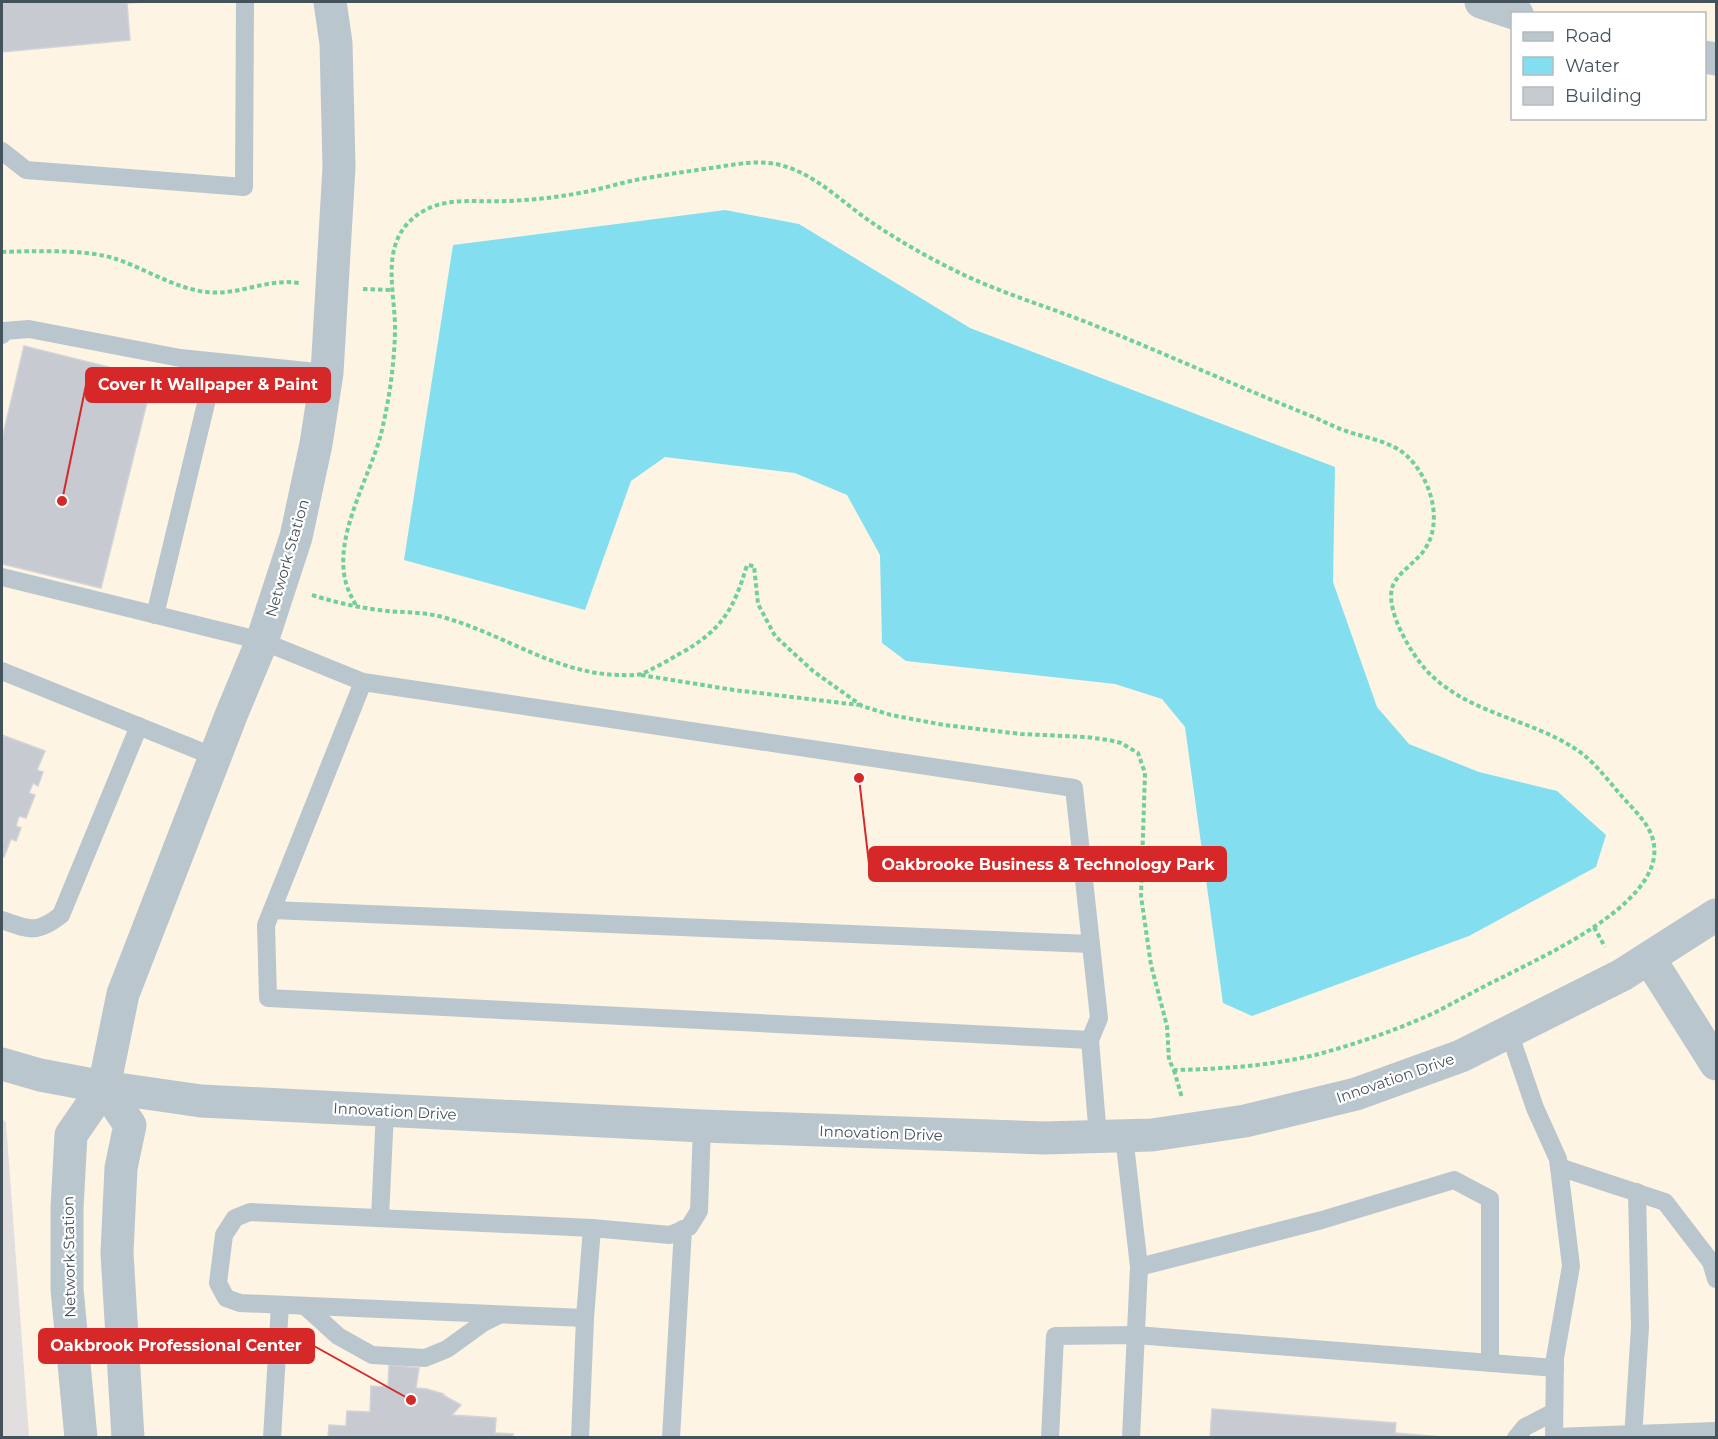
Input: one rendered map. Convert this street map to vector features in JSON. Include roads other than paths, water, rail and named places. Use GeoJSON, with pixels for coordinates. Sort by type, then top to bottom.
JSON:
{"type":"FeatureCollection","features":[{"type":"Feature","properties":{"kind":"street","name":"Network Station"},"geometry":{"type":"LineString","coordinates":[[81,1437],[67,1289],[67,1208],[71,1135],[104,1087],[123,994],[262,641],[296,537],[316,444],[327,373],[339,167],[336,43],[330,2]]}},
{"type":"Feature","properties":{"kind":"street"},"geometry":{"type":"LineString","coordinates":[[1481,2],[1511,12]]}},
{"type":"Feature","properties":{"kind":"street","name":"Innovation Drive"},"geometry":{"type":"LineString","coordinates":[[2,1064],[40,1075],[104,1087],[201,1101],[702,1126],[1044,1138],[1152,1135],[1245,1121],[1356,1094],[1461,1056],[1622,975],[1716,918]]}},
{"type":"Feature","properties":{"kind":"street"},"geometry":{"type":"LineString","coordinates":[[1649,958],[1716,1064]]}},
{"type":"Feature","properties":{"kind":"street"},"geometry":{"type":"LineString","coordinates":[[104,1087],[130,1125],[121,1168],[117,1253],[128,1437]]}},
{"type":"Feature","properties":{"kind":"lane"},"geometry":{"type":"LineString","coordinates":[[2,151],[26,170],[244,187],[245,2]]}},
{"type":"Feature","properties":{"kind":"lane"},"geometry":{"type":"LineString","coordinates":[[2,334],[4,331],[29,329],[180,358],[327,373]]}},
{"type":"Feature","properties":{"kind":"lane"},"geometry":{"type":"LineString","coordinates":[[155,615],[216,362]]}},
{"type":"Feature","properties":{"kind":"lane"},"geometry":{"type":"LineString","coordinates":[[2,577],[262,641],[363,682],[1074,788],[1099,1018],[1090,1040],[1139,1267],[1131,1437]]}},
{"type":"Feature","properties":{"kind":"lane"},"geometry":{"type":"LineString","coordinates":[[2,671],[215,757]]}},
{"type":"Feature","properties":{"kind":"lane"},"geometry":{"type":"LineString","coordinates":[[363,682],[266,924],[268,998],[1090,1040]]}},
{"type":"Feature","properties":{"kind":"lane"},"geometry":{"type":"LineString","coordinates":[[2,920],[28,930],[47,927],[62,915],[139,726]]}},
{"type":"Feature","properties":{"kind":"lane"},"geometry":{"type":"LineString","coordinates":[[272,910],[1091,944]]}},
{"type":"Feature","properties":{"kind":"lane"},"geometry":{"type":"LineString","coordinates":[[1509,1032],[1534,1108],[1558,1159],[1571,1266],[1555,1358],[1554,1437],[1633,1436],[1716,1431]]}},
{"type":"Feature","properties":{"kind":"lane"},"geometry":{"type":"LineString","coordinates":[[380,1218],[385,1111]]}},
{"type":"Feature","properties":{"kind":"lane"},"geometry":{"type":"LineString","coordinates":[[585,1318],[240,1303],[226,1298],[219,1283],[224,1235],[235,1218],[250,1212],[592,1228],[670,1235],[688,1227],[699,1211],[702,1126]]}},
{"type":"Feature","properties":{"kind":"lane"},"geometry":{"type":"LineString","coordinates":[[1559,1167],[1665,1202],[1711,1262],[1716,1279]]}},
{"type":"Feature","properties":{"kind":"lane"},"geometry":{"type":"LineString","coordinates":[[1139,1267],[1322,1220],[1454,1180],[1490,1199],[1490,1363]]}},
{"type":"Feature","properties":{"kind":"lane"},"geometry":{"type":"LineString","coordinates":[[1633,1436],[1640,1327],[1637,1192]]}},
{"type":"Feature","properties":{"kind":"lane"},"geometry":{"type":"LineString","coordinates":[[580,1437],[585,1318],[592,1228]]}},
{"type":"Feature","properties":{"kind":"lane"},"geometry":{"type":"LineString","coordinates":[[671,1437],[683,1229]]}},
{"type":"Feature","properties":{"kind":"lane"},"geometry":{"type":"LineString","coordinates":[[272,1437],[280,1305]]}},
{"type":"Feature","properties":{"kind":"lane"},"geometry":{"type":"LineString","coordinates":[[305,1306],[338,1336],[372,1355],[425,1358],[447,1349],[483,1323],[499,1315]]}},
{"type":"Feature","properties":{"kind":"lane"},"geometry":{"type":"LineString","coordinates":[[1050,1437],[1055,1336],[1136,1335],[1555,1368]]}},
{"type":"Feature","properties":{"kind":"lane"},"geometry":{"type":"LineString","coordinates":[[1516,1437],[1525,1426],[1554,1412]]}},
{"type":"Feature","properties":{"kind":"water"},"geometry":{"type":"Polygon","coordinates":[[[725,210],[799,224],[970,328],[1335,467],[1333,582],[1377,707],[1409,744],[1479,772],[1557,791],[1606,835],[1596,867],[1469,936],[1252,1016],[1223,1003],[1185,727],[1162,699],[1115,684],[906,661],[882,643],[880,555],[847,495],[795,473],[665,457],[631,481],[585,610],[404,560],[453,245],[725,210]]]}},
{"type":"Feature","properties":{"kind":"place","name":"Cover It Wallpaper & Paint"},"geometry":{"type":"Point","coordinates":[62,501]}},
{"type":"Feature","properties":{"kind":"place","name":"Oakbrooke Business & Technology Park"},"geometry":{"type":"Point","coordinates":[859,778]}},
{"type":"Feature","properties":{"kind":"place","name":"Oakbrook Professional Center"},"geometry":{"type":"Point","coordinates":[411,1400]}}]}
